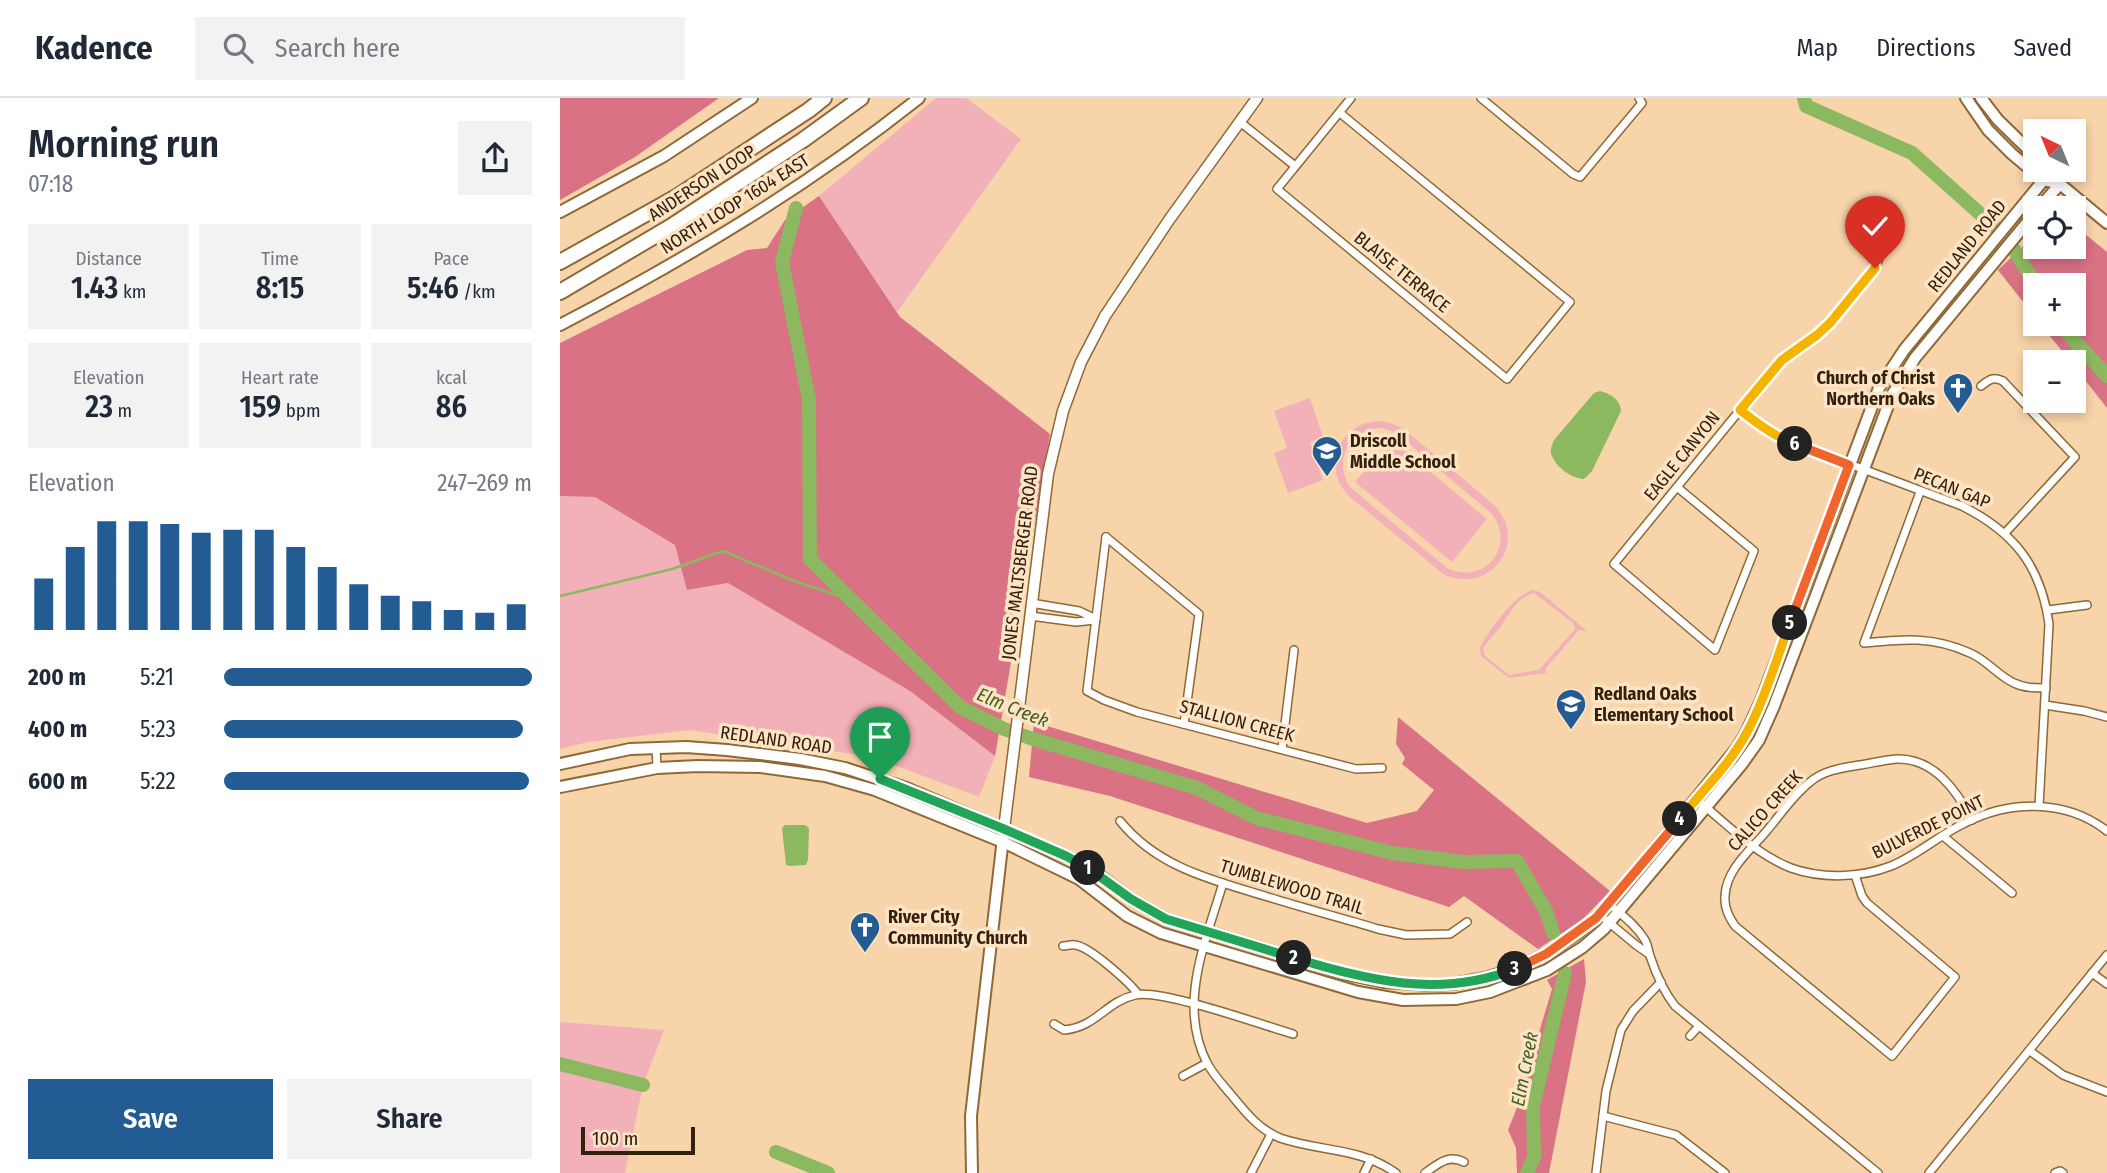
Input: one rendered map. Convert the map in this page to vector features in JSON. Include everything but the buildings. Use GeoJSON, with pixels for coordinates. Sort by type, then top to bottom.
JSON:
{"type":"FeatureCollection","features":[{"type":"Feature","properties":{"kind":"highway","name":"ANDERSON LOOP"},"geometry":{"type":"LineString","coordinates":[[560,262],[678,196],[824,98]]}},
{"type":"Feature","properties":{"kind":"highway","name":"ANDERSON LOOP"},"geometry":{"type":"LineString","coordinates":[[560,292],[682,220],[861,98]]}},
{"type":"Feature","properties":{"kind":"main road"},"geometry":{"type":"LineString","coordinates":[[560,212],[664,156],[752,98]]}},
{"type":"Feature","properties":{"kind":"main road","name":"NORTH LOOP 1604 EAST"},"geometry":{"type":"LineString","coordinates":[[560,326],[737,227],[872,136],[919,98]]}},
{"type":"Feature","properties":{"kind":"main road"},"geometry":{"type":"LineString","coordinates":[[1966,98],[1988,130],[2023,163]]}},
{"type":"Feature","properties":{"kind":"main road"},"geometry":{"type":"LineString","coordinates":[[1982,98],[1998,120],[2023,144]]}},
{"type":"Feature","properties":{"kind":"main road","name":"REDLAND ROAD"},"geometry":{"type":"LineString","coordinates":[[560,764],[608,753],[656,747],[727,750],[825,763],[906,788],[1076,861],[1131,899],[1166,919],[1350,975],[1384,982],[1429,985],[1453,984],[1512,971],[1576,934],[1599,915],[1738,748],[1761,701],[1879,388],[1894,363],[2041,182]]}},
{"type":"Feature","properties":{"kind":"main road"},"geometry":{"type":"LineString","coordinates":[[2052,182],[2060,184],[2107,223]]}},
{"type":"Feature","properties":{"kind":"main road"},"geometry":{"type":"LineString","coordinates":[[2050,196],[2060,184]]}},
{"type":"Feature","properties":{"kind":"main road","name":"REDLAND ROAD"},"geometry":{"type":"LineString","coordinates":[[560,787],[657,768],[698,766],[760,767],[825,776],[875,790],[1003,842],[1079,880],[1139,923],[1161,933],[1358,992],[1404,1000],[1456,999],[1490,992],[1547,970],[1583,947],[1610,923],[1759,740],[1892,394],[1906,371],[2023,228]]}},
{"type":"Feature","properties":{"kind":"main road","name":"JONES MALTSBERGER ROAD"},"geometry":{"type":"LineString","coordinates":[[972,1173],[971,1116],[1004,829]]}},
{"type":"Feature","properties":{"kind":"street","name":"JONES MALTSBERGER ROAD"},"geometry":{"type":"LineString","coordinates":[[1004,829],[1048,474],[1054,443],[1078,370],[1122,288],[1257,98]]}},
{"type":"Feature","properties":{"kind":"street"},"geometry":{"type":"LineString","coordinates":[[1240,122],[1295,166],[1351,98]]}},
{"type":"Feature","properties":{"kind":"street"},"geometry":{"type":"LineString","coordinates":[[1481,98],[1580,177],[1641,100]]}},
{"type":"Feature","properties":{"kind":"street","name":"BLAISE TERRACE"},"geometry":{"type":"LineString","coordinates":[[1295,166],[1277,189],[1507,379],[1570,302],[1340,113]]}},
{"type":"Feature","properties":{"kind":"street","name":"EAGLE CANYON"},"geometry":{"type":"LineString","coordinates":[[1677,487],[1754,551],[1715,650],[1614,564],[1677,487],[1740,410],[1782,360],[1830,323],[1875,268],[1884,246]]}},
{"type":"Feature","properties":{"kind":"street"},"geometry":{"type":"LineString","coordinates":[[1981,386],[1991,379],[2003,381],[2074,457],[2005,533]]}},
{"type":"Feature","properties":{"kind":"street","name":"PECAN GAP"},"geometry":{"type":"LineString","coordinates":[[1740,410],[1777,437],[1962,506],[1984,517],[2005,533],[2034,569],[2045,596],[2050,641],[2039,806]]}},
{"type":"Feature","properties":{"kind":"street"},"geometry":{"type":"LineString","coordinates":[[1920,492],[1864,643],[1929,640],[1971,653],[2016,684],[2046,688]]}},
{"type":"Feature","properties":{"kind":"street"},"geometry":{"type":"LineString","coordinates":[[1096,620],[1106,537],[1199,614],[1184,724]]}},
{"type":"Feature","properties":{"kind":"street"},"geometry":{"type":"LineString","coordinates":[[1031,603],[1079,611],[1096,620]]}},
{"type":"Feature","properties":{"kind":"street"},"geometry":{"type":"LineString","coordinates":[[2048,611],[2087,605]]}},
{"type":"Feature","properties":{"kind":"street"},"geometry":{"type":"LineString","coordinates":[[1030,617],[1076,622],[1096,620]]}},
{"type":"Feature","properties":{"kind":"street","name":"STALLION CREEK"},"geometry":{"type":"LineString","coordinates":[[1096,620],[1087,691],[1120,706],[1356,769],[1382,768]]}},
{"type":"Feature","properties":{"kind":"street"},"geometry":{"type":"LineString","coordinates":[[1282,749],[1294,650]]}},
{"type":"Feature","properties":{"kind":"street"},"geometry":{"type":"LineString","coordinates":[[2045,705],[2107,717]]}},
{"type":"Feature","properties":{"kind":"street"},"geometry":{"type":"LineString","coordinates":[[656,747],[657,768]]}},
{"type":"Feature","properties":{"kind":"street"},"geometry":{"type":"LineString","coordinates":[[1738,748],[1749,754]]}},
{"type":"Feature","properties":{"kind":"street","name":"CALICO CREEK"},"geometry":{"type":"LineString","coordinates":[[1855,875],[1862,896],[1871,907],[1955,977],[1892,1056],[1735,926],[1726,911],[1727,884],[1746,852],[1802,789],[1822,774],[1833,770],[1898,759],[1921,764],[1940,775],[1955,791],[1972,820]]}},
{"type":"Feature","properties":{"kind":"street","name":"BULVERDE POINT"},"geometry":{"type":"LineString","coordinates":[[1696,799],[1766,855],[1792,868],[1822,874],[1855,875],[1890,866],[1972,820],[2021,806],[2039,806],[2077,814],[2107,831]]}},
{"type":"Feature","properties":{"kind":"street","name":"TUMBLEWOOD TRAIL"},"geometry":{"type":"LineString","coordinates":[[1120,821],[1138,840],[1168,862],[1194,874],[1378,929],[1406,934],[1450,934],[1467,922]]}},
{"type":"Feature","properties":{"kind":"street"},"geometry":{"type":"LineString","coordinates":[[1942,836],[2012,893]]}},
{"type":"Feature","properties":{"kind":"street"},"geometry":{"type":"LineString","coordinates":[[1223,883],[1196,977],[1194,1005],[1197,1036],[1214,1075],[1251,1119],[1271,1134],[1293,1142],[1350,1152],[1371,1159],[1396,1173]]}},
{"type":"Feature","properties":{"kind":"street"},"geometry":{"type":"LineString","coordinates":[[1609,904],[1647,943],[1661,982],[1675,1006],[1878,1173]]}},
{"type":"Feature","properties":{"kind":"street"},"geometry":{"type":"LineString","coordinates":[[1599,915],[1649,954]]}},
{"type":"Feature","properties":{"kind":"street"},"geometry":{"type":"LineString","coordinates":[[1161,933],[1166,919]]}},
{"type":"Feature","properties":{"kind":"street"},"geometry":{"type":"LineString","coordinates":[[1063,947],[1076,944],[1085,948],[1126,979],[1138,995]]}},
{"type":"Feature","properties":{"kind":"street"},"geometry":{"type":"LineString","coordinates":[[1929,1173],[2107,955]]}},
{"type":"Feature","properties":{"kind":"street"},"geometry":{"type":"LineString","coordinates":[[2092,973],[2107,984]]}},
{"type":"Feature","properties":{"kind":"street"},"geometry":{"type":"LineString","coordinates":[[1381,996],[1384,982]]}},
{"type":"Feature","properties":{"kind":"street"},"geometry":{"type":"LineString","coordinates":[[1596,1173],[1608,1079],[1621,1030],[1633,1012],[1661,982]]}},
{"type":"Feature","properties":{"kind":"street"},"geometry":{"type":"LineString","coordinates":[[1453,984],[1456,999]]}},
{"type":"Feature","properties":{"kind":"street"},"geometry":{"type":"LineString","coordinates":[[1054,1024],[1064,1030],[1088,1025],[1120,1000],[1138,995],[1159,996],[1293,1034]]}},
{"type":"Feature","properties":{"kind":"street"},"geometry":{"type":"LineString","coordinates":[[1690,1036],[1699,1026]]}},
{"type":"Feature","properties":{"kind":"street"},"geometry":{"type":"LineString","coordinates":[[2030,1051],[2063,1075],[2107,1091]]}},
{"type":"Feature","properties":{"kind":"street"},"geometry":{"type":"LineString","coordinates":[[1183,1076],[1207,1063]]}},
{"type":"Feature","properties":{"kind":"street"},"geometry":{"type":"LineString","coordinates":[[1603,1116],[1676,1135],[1725,1173]]}},
{"type":"Feature","properties":{"kind":"street"},"geometry":{"type":"LineString","coordinates":[[1251,1173],[1271,1134]]}},
{"type":"Feature","properties":{"kind":"street"},"geometry":{"type":"LineString","coordinates":[[1425,1173],[1450,1158],[1464,1162]]}},
{"type":"Feature","properties":{"kind":"street"},"geometry":{"type":"LineString","coordinates":[[1364,1173],[1371,1159]]}},
{"type":"Feature","properties":{"kind":"street"},"geometry":{"type":"LineString","coordinates":[[2055,1173],[2063,1173]]}},
{"type":"Feature","properties":{"kind":"shaded area"},"geometry":{"type":"Polygon","coordinates":[[[560,98],[719,98],[635,157],[560,200],[560,98]]]}},
{"type":"Feature","properties":{"kind":"shaded area"},"geometry":{"type":"Polygon","coordinates":[[[936,98],[966,98],[1021,139],[897,312],[819,196],[936,98]]]}},
{"type":"Feature","properties":{"kind":"shaded area"},"geometry":{"type":"Polygon","coordinates":[[[819,196],[900,317],[1050,434],[995,756],[910,691],[728,583],[687,590],[675,545],[595,497],[560,496],[560,343],[747,250],[767,248],[785,220],[819,196]]]}},
{"type":"Feature","properties":{"kind":"shaded area"},"geometry":{"type":"Polygon","coordinates":[[[2086,235],[2107,252],[2107,408],[2086,381],[2086,350],[2061,350],[2050,336],[2086,336],[2086,273],[2023,273],[2023,302],[1998,270],[2023,246],[2023,259],[2086,259],[2086,235]]]}},
{"type":"Feature","properties":{"kind":"shaded area"},"geometry":{"type":"Polygon","coordinates":[[[1600,391],[1614,398],[1621,411],[1592,471],[1584,479],[1579,478],[1557,465],[1551,448],[1554,440],[1594,393],[1600,391]]]}},
{"type":"Feature","properties":{"kind":"shaded area"},"geometry":{"type":"Polygon","coordinates":[[[1310,398],[1323,437],[1310,442],[1323,480],[1288,493],[1274,453],[1287,448],[1274,411],[1310,398]]]}},
{"type":"Feature","properties":{"kind":"shaded area"},"geometry":{"type":"Polygon","coordinates":[[[1381,421],[1406,431],[1493,504],[1504,519],[1508,534],[1500,562],[1489,572],[1476,578],[1460,579],[1443,574],[1350,497],[1336,473],[1338,448],[1345,437],[1366,423],[1381,421]],[[1381,428],[1370,430],[1352,441],[1344,458],[1343,468],[1351,488],[1447,568],[1473,572],[1484,568],[1498,550],[1501,539],[1499,527],[1492,514],[1392,431],[1381,428]]]}},
{"type":"Feature","properties":{"kind":"shaded area"},"geometry":{"type":"Polygon","coordinates":[[[1392,440],[1487,519],[1452,562],[1355,482],[1392,440]]]}},
{"type":"Feature","properties":{"kind":"shaded area"},"geometry":{"type":"Polygon","coordinates":[[[560,496],[595,497],[675,545],[688,590],[728,583],[910,691],[995,756],[979,797],[873,757],[690,730],[588,742],[560,749],[560,496]]]}},
{"type":"Feature","properties":{"kind":"shaded area"},"geometry":{"type":"Polygon","coordinates":[[[1532,590],[1540,592],[1587,631],[1579,630],[1545,669],[1546,673],[1509,678],[1481,656],[1480,646],[1503,614],[1532,590]],[[1534,593],[1528,595],[1515,606],[1483,648],[1485,656],[1509,675],[1539,670],[1575,629],[1573,623],[1534,593]]]}},
{"type":"Feature","properties":{"kind":"shaded area"},"geometry":{"type":"Polygon","coordinates":[[[1398,717],[1610,891],[1582,920],[1538,949],[1464,896],[1449,907],[1110,796],[1029,777],[1034,722],[1367,823],[1417,811],[1434,790],[1402,764],[1405,758],[1396,744],[1398,717]]]}},
{"type":"Feature","properties":{"kind":"shaded area"},"geometry":{"type":"Polygon","coordinates":[[[785,825],[805,825],[809,828],[806,865],[786,865],[782,828],[785,825]]]}},
{"type":"Feature","properties":{"kind":"shaded area"},"geometry":{"type":"Polygon","coordinates":[[[1584,959],[1586,982],[1549,1173],[1517,1173],[1516,1148],[1508,1130],[1552,989],[1547,980],[1584,959]]]}},
{"type":"Feature","properties":{"kind":"shaded area"},"geometry":{"type":"Polygon","coordinates":[[[560,1022],[664,1030],[643,1085],[625,1173],[560,1173],[560,1022]]]}},
{"type":"Feature","properties":{"kind":"waterway"},"geometry":{"type":"LineString","coordinates":[[1804,98],[1806,106],[1912,153],[1996,228]]}},
{"type":"Feature","properties":{"kind":"waterway","name":"Elm Creek"},"geometry":{"type":"LineString","coordinates":[[796,208],[782,262],[809,400],[810,559],[960,707],[1004,729],[1030,738],[1197,788],[1256,818],[1392,853],[1464,862],[1517,861],[1546,911],[1553,933]]}},
{"type":"Feature","properties":{"kind":"waterway"},"geometry":{"type":"LineString","coordinates":[[2013,248],[2029,273]]}},
{"type":"Feature","properties":{"kind":"waterway"},"geometry":{"type":"LineString","coordinates":[[2070,336],[2107,376]]}},
{"type":"Feature","properties":{"kind":"waterway"},"geometry":{"type":"LineString","coordinates":[[560,596],[672,569],[723,551],[794,581],[851,600]]}},
{"type":"Feature","properties":{"kind":"waterway","name":"Elm Creek"},"geometry":{"type":"LineString","coordinates":[[1527,1173],[1534,1157],[1533,1106],[1565,973]]}},
{"type":"Feature","properties":{"kind":"waterway"},"geometry":{"type":"LineString","coordinates":[[560,1064],[643,1085]]}},
{"type":"Feature","properties":{"kind":"waterway"},"geometry":{"type":"LineString","coordinates":[[776,1152],[828,1173]]}},
{"type":"Feature","properties":{"kind":"place","name":"Church of Christ Northern Oaks"},"geometry":{"type":"Point","coordinates":[1958,415]}},
{"type":"Feature","properties":{"kind":"place","name":"Driscoll Middle School"},"geometry":{"type":"Point","coordinates":[1327,478]}},
{"type":"Feature","properties":{"kind":"place","name":"Redland Oaks Elementary School"},"geometry":{"type":"Point","coordinates":[1571,731]}},
{"type":"Feature","properties":{"kind":"place","name":"River City Community Church"},"geometry":{"type":"Point","coordinates":[865,954]}},
{"type":"Feature","properties":{"kind":"route"},"geometry":{"type":"LineString","coordinates":[[880,779],[1066,856],[1166,919],[1350,975],[1384,982],[1453,984],[1512,971],[1546,954],[1599,915],[1620,892],[1719,772],[1746,733],[1761,701],[1849,465],[1777,437],[1740,410],[1782,360],[1830,323],[1875,268]]}}]}
